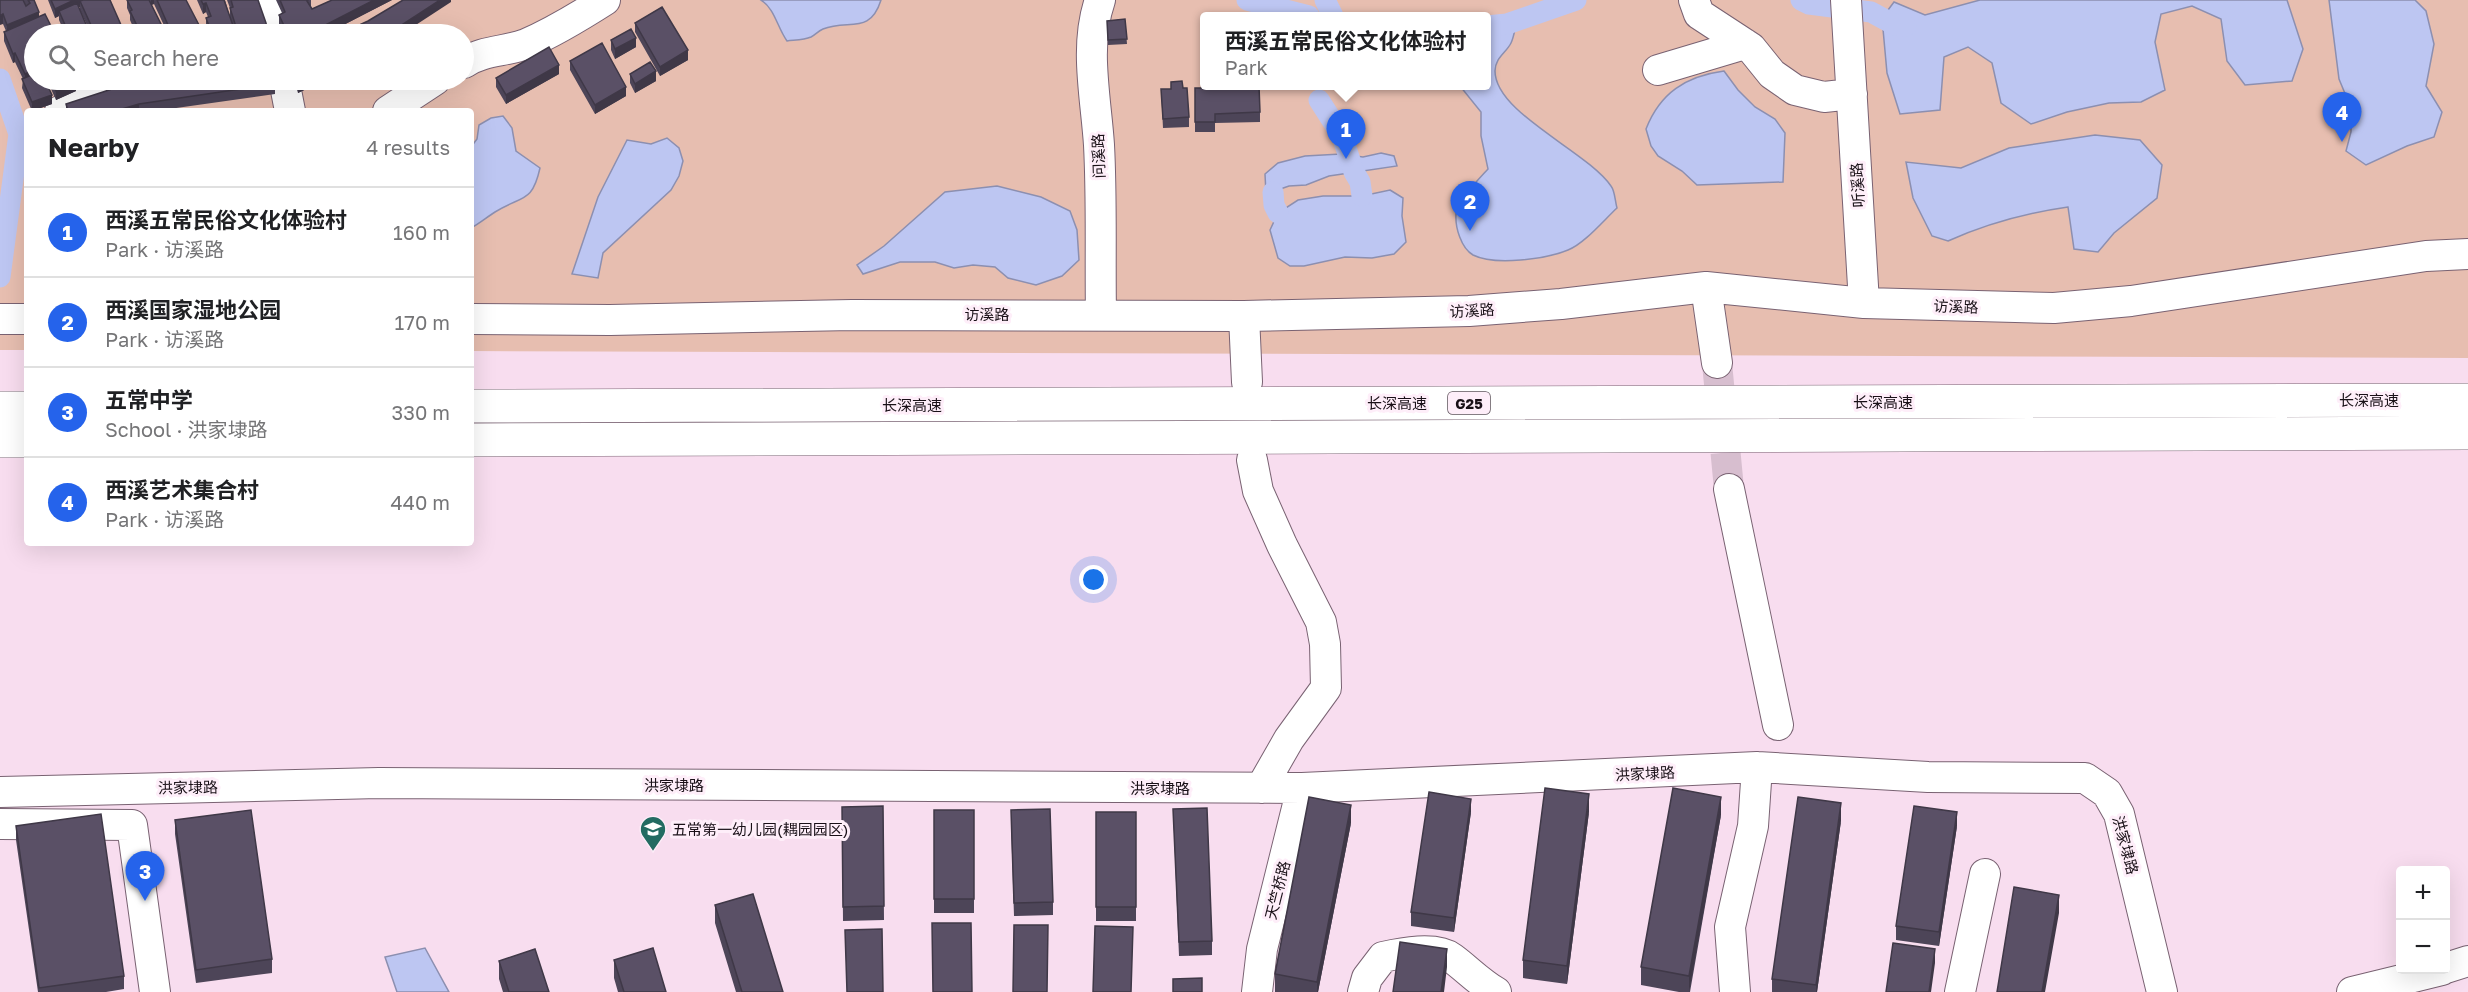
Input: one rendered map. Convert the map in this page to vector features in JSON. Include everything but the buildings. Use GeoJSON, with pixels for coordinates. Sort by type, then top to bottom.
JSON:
{"type":"FeatureCollection","features":[{"type":"Feature","properties":{"kind":"highway","name":"长深高速"},"geometry":{"type":"LineString","coordinates":[[474,406],[2468,400]]}},
{"type":"Feature","properties":{"kind":"highway"},"geometry":{"type":"LineString","coordinates":[[0,408],[24,408]]}},
{"type":"Feature","properties":{"kind":"highway"},"geometry":{"type":"LineString","coordinates":[[474,440],[2468,434]]}},
{"type":"Feature","properties":{"kind":"highway"},"geometry":{"type":"LineString","coordinates":[[0,441],[24,441]]}},
{"type":"Feature","properties":{"kind":"street"},"geometry":{"type":"LineString","coordinates":[[265,0],[272,24]]}},
{"type":"Feature","properties":{"kind":"street"},"geometry":{"type":"LineString","coordinates":[[474,56],[524,45],[605,0]]}},
{"type":"Feature","properties":{"kind":"street","name":"问溪路"},"geometry":{"type":"LineString","coordinates":[[1100,0],[1094,17],[1093,72],[1099,147],[1101,314]]}},
{"type":"Feature","properties":{"kind":"street"},"geometry":{"type":"LineString","coordinates":[[1694,0],[1700,14],[1751,48],[1772,74],[1795,90],[1824,97],[1851,81]]}},
{"type":"Feature","properties":{"kind":"street","name":"听溪路"},"geometry":{"type":"LineString","coordinates":[[1846,0],[1864,303]]}},
{"type":"Feature","properties":{"kind":"street"},"geometry":{"type":"LineString","coordinates":[[1658,70],[1745,44]]}},
{"type":"Feature","properties":{"kind":"street"},"geometry":{"type":"LineString","coordinates":[[67,108],[104,93],[119,90]]}},
{"type":"Feature","properties":{"kind":"street"},"geometry":{"type":"LineString","coordinates":[[286,90],[289,108]]}},
{"type":"Feature","properties":{"kind":"street"},"geometry":{"type":"LineString","coordinates":[[393,108],[420,90]]}},
{"type":"Feature","properties":{"kind":"street","name":"访溪路"},"geometry":{"type":"LineString","coordinates":[[474,319],[610,320],[852,315],[1101,314],[1244,316],[1469,311],[1561,304],[1706,287],[1864,303],[2054,308],[2143,299],[2426,256],[2468,254]]}},
{"type":"Feature","properties":{"kind":"street"},"geometry":{"type":"LineString","coordinates":[[1706,287],[1717,363]]}},
{"type":"Feature","properties":{"kind":"street"},"geometry":{"type":"LineString","coordinates":[[1244,316],[1246,382]]}},
{"type":"Feature","properties":{"kind":"street"},"geometry":{"type":"LineString","coordinates":[[0,318],[24,319]]}},
{"type":"Feature","properties":{"kind":"street"},"geometry":{"type":"LineString","coordinates":[[1252,460],[1258,491],[1321,622],[1325,644],[1326,688],[1289,739],[1261,788]]}},
{"type":"Feature","properties":{"kind":"street"},"geometry":{"type":"LineString","coordinates":[[1729,489],[1778,725]]}},
{"type":"Feature","properties":{"kind":"street"},"geometry":{"type":"LineString","coordinates":[[1735,992],[1730,927],[1753,826],[1757,767]]}},
{"type":"Feature","properties":{"kind":"street","name":"洪家埭路"},"geometry":{"type":"LineString","coordinates":[[0,792],[380,783],[1302,788],[1757,767],[1928,777],[2085,778],[2108,793],[2119,814],[2162,992]]}},
{"type":"Feature","properties":{"kind":"street","name":"天竺桥路"},"geometry":{"type":"LineString","coordinates":[[1257,992],[1262,949],[1302,788]]}},
{"type":"Feature","properties":{"kind":"street"},"geometry":{"type":"LineString","coordinates":[[0,824],[132,825],[155,992]]}},
{"type":"Feature","properties":{"kind":"street"},"geometry":{"type":"LineString","coordinates":[[1960,992],[1985,874]]}},
{"type":"Feature","properties":{"kind":"street"},"geometry":{"type":"LineString","coordinates":[[1363,992],[1367,978],[1383,957],[1414,950],[1449,956],[1481,983],[1496,992]]}},
{"type":"Feature","properties":{"kind":"street"},"geometry":{"type":"LineString","coordinates":[[2450,967],[2468,961]]}},
{"type":"Feature","properties":{"kind":"street"},"geometry":{"type":"LineString","coordinates":[[2352,992],[2424,974]]}},
{"type":"Feature","properties":{"kind":"shaded area"},"geometry":{"type":"Polygon","coordinates":[[[0,0],[2468,0],[2468,358],[474,351],[474,108],[24,108],[24,350],[0,350],[0,0]]]}},
{"type":"Feature","properties":{"kind":"water"},"geometry":{"type":"Polygon","coordinates":[[[761,0],[881,0],[871,18],[865,22],[833,26],[808,38],[787,41],[773,13],[761,0]]]}},
{"type":"Feature","properties":{"kind":"water"},"geometry":{"type":"Polygon","coordinates":[[[1980,0],[2287,0],[2303,49],[2292,81],[2245,85],[2227,61],[2221,19],[2192,6],[2161,14],[2155,42],[2165,90],[2141,102],[2109,103],[2067,112],[2031,124],[2001,103],[1992,63],[1968,47],[1944,57],[1940,110],[1900,114],[1887,73],[1882,18],[1894,2],[1925,15],[1980,0]]]}},
{"type":"Feature","properties":{"kind":"water"},"geometry":{"type":"Polygon","coordinates":[[[2329,0],[2415,0],[2426,11],[2434,44],[2426,86],[2442,112],[2434,137],[2407,146],[2366,165],[2346,151],[2351,132],[2351,108],[2339,79],[2329,0]]]}},
{"type":"Feature","properties":{"kind":"water"},"geometry":{"type":"Polygon","coordinates":[[[1517,21],[1511,43],[1495,66],[1499,87],[1525,117],[1599,173],[1614,193],[1617,208],[1587,237],[1574,247],[1559,253],[1520,260],[1494,260],[1473,255],[1465,247],[1460,237],[1456,214],[1458,208],[1469,190],[1488,169],[1481,136],[1481,112],[1463,90],[1491,90],[1491,24],[1517,21]]]}},
{"type":"Feature","properties":{"kind":"water"},"geometry":{"type":"Polygon","coordinates":[[[1724,71],[1738,90],[1755,107],[1775,119],[1785,133],[1783,182],[1697,185],[1682,171],[1658,156],[1651,146],[1646,129],[1659,105],[1667,96],[1686,82],[1710,73],[1724,71]]]}},
{"type":"Feature","properties":{"kind":"water"},"geometry":{"type":"Polygon","coordinates":[[[503,116],[512,128],[516,151],[540,168],[533,188],[525,197],[474,226],[474,143],[477,139],[479,125],[491,118],[503,116]]]}},
{"type":"Feature","properties":{"kind":"water"},"geometry":{"type":"Polygon","coordinates":[[[2095,135],[2140,140],[2162,165],[2157,198],[2114,233],[2098,252],[2074,249],[2068,207],[2006,220],[1948,241],[1932,236],[1913,198],[1906,162],[1961,168],[2009,148],[2095,135]]]}},
{"type":"Feature","properties":{"kind":"water"},"geometry":{"type":"Polygon","coordinates":[[[667,138],[679,148],[683,161],[679,176],[671,190],[603,253],[598,278],[572,274],[598,197],[627,140],[651,144],[667,138]]]}},
{"type":"Feature","properties":{"kind":"water"},"geometry":{"type":"Polygon","coordinates":[[[1381,153],[1394,156],[1397,166],[1329,176],[1306,185],[1289,186],[1266,194],[1265,174],[1278,163],[1305,156],[1341,154],[1363,157],[1381,153]]]}},
{"type":"Feature","properties":{"kind":"water"},"geometry":{"type":"Polygon","coordinates":[[[997,186],[1041,197],[1070,211],[1077,230],[1079,260],[1062,276],[1036,285],[1008,278],[995,267],[973,265],[954,268],[935,262],[900,262],[863,274],[857,265],[884,246],[945,192],[997,186]]]}},
{"type":"Feature","properties":{"kind":"water"},"geometry":{"type":"Polygon","coordinates":[[[1390,190],[1403,198],[1402,216],[1406,242],[1394,254],[1372,258],[1345,257],[1304,266],[1290,266],[1278,258],[1270,230],[1278,213],[1298,200],[1323,196],[1362,196],[1390,190]]]}},
{"type":"Feature","properties":{"kind":"water"},"geometry":{"type":"Polygon","coordinates":[[[425,948],[449,992],[397,992],[385,957],[425,948]]]}},
{"type":"Feature","properties":{"kind":"waterway"},"geometry":{"type":"LineString","coordinates":[[1247,0],[1294,12]]}},
{"type":"Feature","properties":{"kind":"waterway"},"geometry":{"type":"LineString","coordinates":[[1325,0],[1331,12]]}},
{"type":"Feature","properties":{"kind":"waterway"},"geometry":{"type":"LineString","coordinates":[[1491,26],[1507,24],[1576,0]]}},
{"type":"Feature","properties":{"kind":"waterway"},"geometry":{"type":"LineString","coordinates":[[1801,0],[1809,4],[1871,12],[1895,25],[1906,26]]}},
{"type":"Feature","properties":{"kind":"waterway"},"geometry":{"type":"LineString","coordinates":[[0,79],[19,134],[0,277]]}},
{"type":"Feature","properties":{"kind":"waterway"},"geometry":{"type":"LineString","coordinates":[[1319,100],[1342,136],[1354,172],[1360,182],[1362,196]]}},
{"type":"Feature","properties":{"kind":"waterway"},"geometry":{"type":"LineString","coordinates":[[1273,192],[1274,205],[1278,213]]}},
{"type":"Feature","properties":{"kind":"tunnel"},"geometry":{"type":"LineString","coordinates":[[1717,363],[1729,489]]}},
{"type":"Feature","properties":{"kind":"place","name":"西溪艺术集合村"},"geometry":{"type":"Point","coordinates":[2342,142]}},
{"type":"Feature","properties":{"kind":"place","name":"西溪五常民俗文化体验村"},"geometry":{"type":"Point","coordinates":[1346,159]}},
{"type":"Feature","properties":{"kind":"place","name":"西溪国家湿地公园"},"geometry":{"type":"Point","coordinates":[1470,231]}},
{"type":"Feature","properties":{"kind":"place","name":"五常第一幼儿园(耦园园区)"},"geometry":{"type":"Point","coordinates":[653,852]}},
{"type":"Feature","properties":{"kind":"place","name":"五常中学"},"geometry":{"type":"Point","coordinates":[145,901]}}]}
